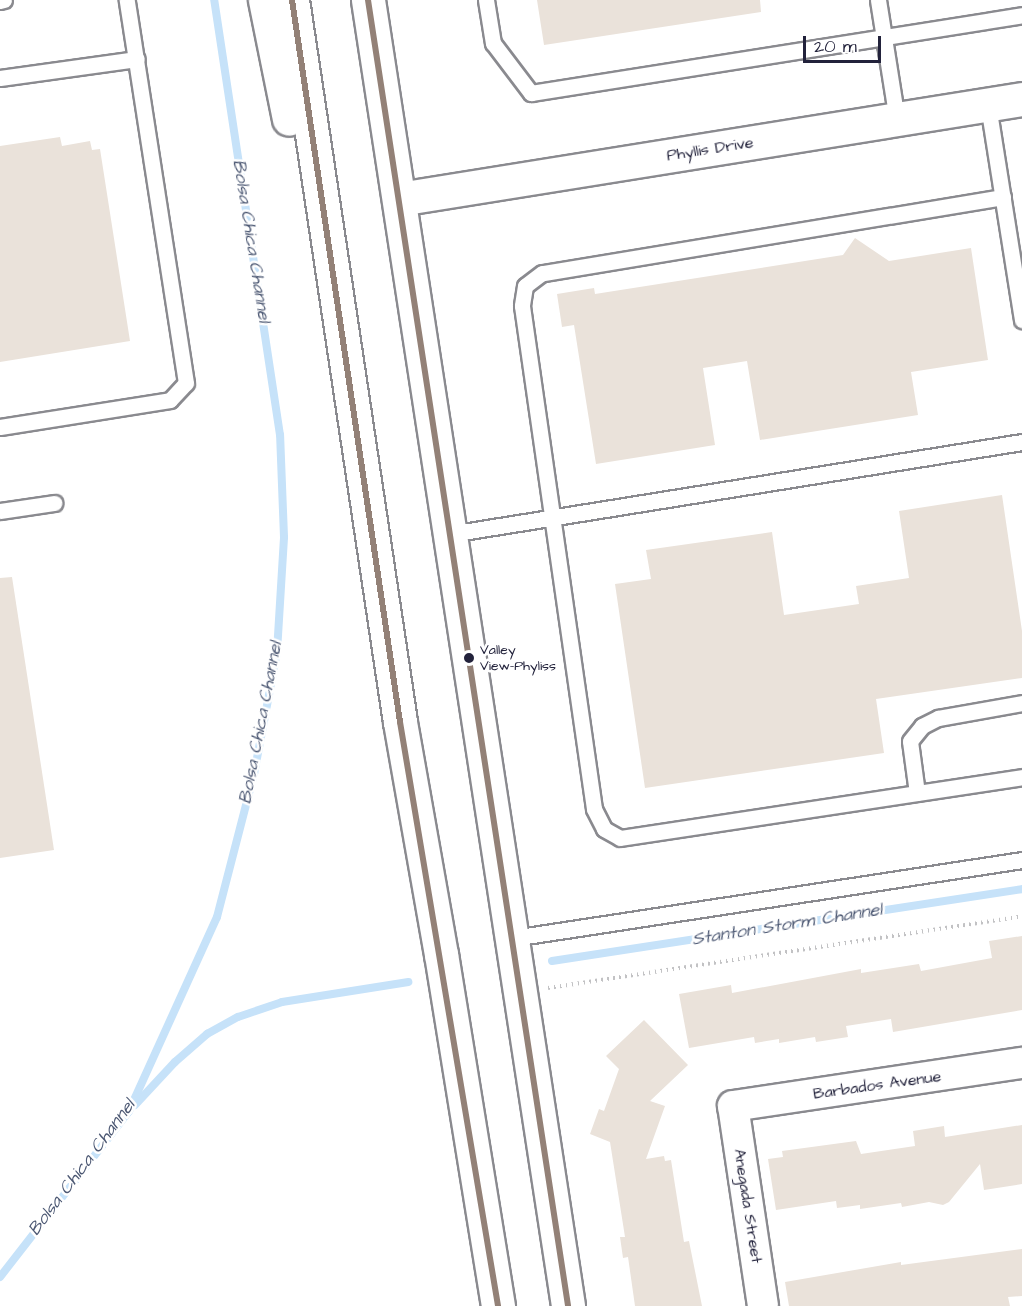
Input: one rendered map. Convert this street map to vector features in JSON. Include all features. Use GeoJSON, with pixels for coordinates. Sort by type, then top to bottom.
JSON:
{"type":"FeatureCollection","features":[{"type":"Feature","properties":{"kind":"main road"},"geometry":{"type":"LineString","coordinates":[[265,0],[291,130],[319,179]]}},
{"type":"Feature","properties":{"kind":"main road"},"geometry":{"type":"LineString","coordinates":[[292,0],[400,722],[441,954],[498,1306]]}},
{"type":"Feature","properties":{"kind":"main road"},"geometry":{"type":"LineString","coordinates":[[368,0],[568,1306]]}},
{"type":"Feature","properties":{"kind":"main road","name":"Phyllis Drive"},"geometry":{"type":"LineString","coordinates":[[399,199],[1022,99]]}},
{"type":"Feature","properties":{"kind":"street","name":"Barbados Avenue"},"geometry":{"type":"LineString","coordinates":[[733,1106],[1022,1064]]}},
{"type":"Feature","properties":{"kind":"street","name":"Anegada Street"},"geometry":{"type":"LineString","coordinates":[[733,1106],[763,1306]]}},
{"type":"Feature","properties":{"kind":"lane"},"geometry":{"type":"LineString","coordinates":[[0,427],[170,400],[186,383],[127,0]]}},
{"type":"Feature","properties":{"kind":"lane"},"geometry":{"type":"LineString","coordinates":[[486,0],[493,43],[531,93],[884,39],[1022,15]]}},
{"type":"Feature","properties":{"kind":"lane"},"geometry":{"type":"LineString","coordinates":[[878,0],[897,120]]}},
{"type":"Feature","properties":{"kind":"lane"},"geometry":{"type":"LineString","coordinates":[[0,78],[136,59]]}},
{"type":"Feature","properties":{"kind":"lane"},"geometry":{"type":"LineString","coordinates":[[988,105],[1022,320]]}},
{"type":"Feature","properties":{"kind":"lane"},"geometry":{"type":"LineString","coordinates":[[1003,197],[542,273],[525,286],[522,306],[594,808],[604,830],[620,838],[1022,777]]}},
{"type":"Feature","properties":{"kind":"lane"},"geometry":{"type":"LineString","coordinates":[[450,534],[1022,442]]}},
{"type":"Feature","properties":{"kind":"lane"},"geometry":{"type":"LineString","coordinates":[[0,511],[54,503]]}},
{"type":"Feature","properties":{"kind":"lane"},"geometry":{"type":"LineString","coordinates":[[916,793],[910,741],[922,726],[939,718],[1022,702]]}},
{"type":"Feature","properties":{"kind":"lane"},"geometry":{"type":"LineString","coordinates":[[513,938],[1022,860]]}},
{"type":"Feature","properties":{"kind":"path"},"geometry":{"type":"LineString","coordinates":[[521,993],[1022,916]]}},
{"type":"Feature","properties":{"kind":"building"},"geometry":{"type":"Polygon","coordinates":[[[537,0],[760,0],[761,12],[544,45],[537,0]]]}},
{"type":"Feature","properties":{"kind":"building"},"geometry":{"type":"Polygon","coordinates":[[[60,137],[62,146],[90,141],[92,150],[100,149],[130,341],[0,362],[0,146],[60,137]]]}},
{"type":"Feature","properties":{"kind":"building"},"geometry":{"type":"Polygon","coordinates":[[[855,238],[889,261],[971,248],[988,360],[911,372],[918,415],[760,440],[747,361],[703,368],[715,445],[596,464],[574,325],[562,327],[557,294],[594,288],[595,294],[843,255],[855,238]]]}},
{"type":"Feature","properties":{"kind":"building"},"geometry":{"type":"Polygon","coordinates":[[[1002,495],[1022,631],[1022,678],[876,699],[884,753],[645,788],[615,584],[651,579],[646,550],[772,532],[784,615],[859,604],[856,586],[909,578],[899,511],[1002,495]]]}},
{"type":"Feature","properties":{"kind":"building"},"geometry":{"type":"Polygon","coordinates":[[[12,577],[54,850],[0,858],[0,578],[12,577]]]}},
{"type":"Feature","properties":{"kind":"building"},"geometry":{"type":"Polygon","coordinates":[[[1022,936],[1022,1010],[893,1032],[891,1019],[846,1026],[848,1037],[816,1042],[815,1037],[779,1043],[779,1039],[755,1043],[754,1037],[689,1048],[679,994],[731,985],[732,993],[861,969],[861,973],[919,964],[921,971],[992,958],[989,941],[1022,936]]]}},
{"type":"Feature","properties":{"kind":"building"},"geometry":{"type":"Polygon","coordinates":[[[644,1020],[688,1065],[650,1101],[665,1106],[646,1159],[664,1156],[665,1161],[671,1160],[684,1242],[689,1241],[702,1306],[635,1306],[628,1257],[623,1258],[620,1237],[625,1237],[610,1142],[590,1134],[599,1109],[604,1111],[619,1069],[606,1056],[644,1020]]]}},
{"type":"Feature","properties":{"kind":"building"},"geometry":{"type":"Polygon","coordinates":[[[1022,1125],[1022,1184],[984,1190],[980,1164],[949,1202],[943,1205],[929,1202],[902,1207],[901,1203],[860,1209],[860,1205],[837,1208],[836,1201],[776,1210],[768,1159],[783,1157],[782,1151],[856,1141],[861,1154],[915,1146],[913,1131],[944,1126],[945,1137],[1022,1125]]]}},
{"type":"Feature","properties":{"kind":"building"},"geometry":{"type":"Polygon","coordinates":[[[1022,1249],[1022,1296],[1008,1297],[1010,1306],[789,1306],[785,1282],[901,1262],[901,1265],[1022,1249]]]}},
{"type":"Feature","properties":{"kind":"waterway","name":"Bolsa Chica Channel"},"geometry":{"type":"LineString","coordinates":[[0,1277],[129,1111],[217,917],[254,774],[277,652],[284,537],[280,435],[214,0]]}},
{"type":"Feature","properties":{"kind":"waterway","name":"Stanton Storm Channel"},"geometry":{"type":"LineString","coordinates":[[552,961],[1022,889]]}},
{"type":"Feature","properties":{"kind":"waterway","name":"Stanton Storm Channel"},"geometry":{"type":"LineString","coordinates":[[135,1105],[175,1062],[207,1034],[238,1017],[282,1002],[408,982]]}},
{"type":"Feature","properties":{"kind":"transit line"},"geometry":{"type":"LineString","coordinates":[[292,0],[400,722],[498,1306]]}},
{"type":"Feature","properties":{"kind":"transit line"},"geometry":{"type":"LineString","coordinates":[[368,0],[568,1306]]}},
{"type":"Feature","properties":{"kind":"place","name":"Valley View-Phyliss"},"geometry":{"type":"Point","coordinates":[469,658]}}]}
